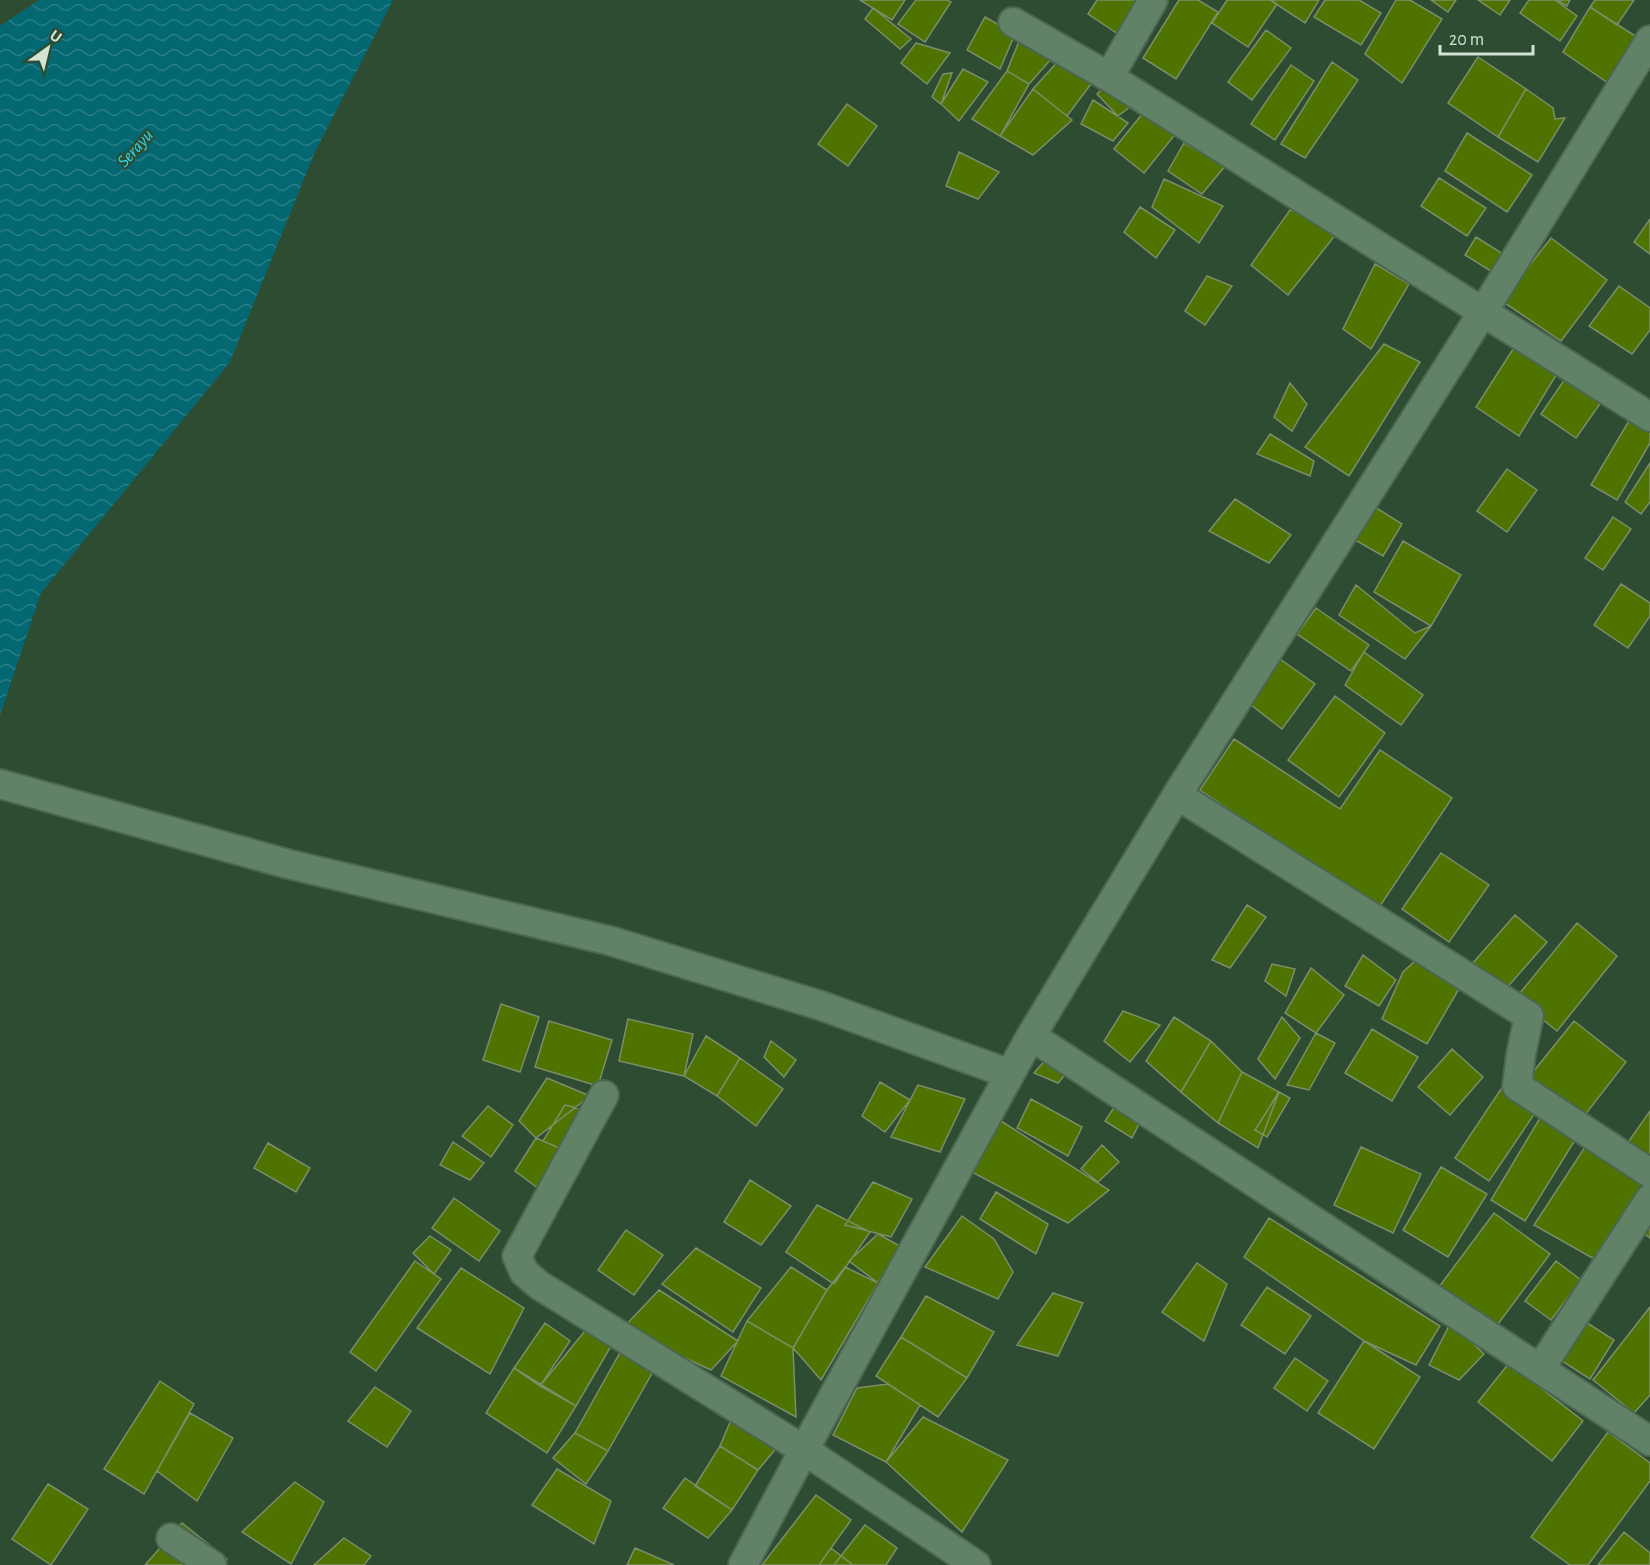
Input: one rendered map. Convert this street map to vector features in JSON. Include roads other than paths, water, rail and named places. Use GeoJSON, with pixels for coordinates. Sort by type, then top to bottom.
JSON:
{"type":"FeatureCollection","features":[{"type":"Feature","properties":{"kind":"street"},"geometry":{"type":"LineString","coordinates":[[1109,77],[1153,0]]}},
{"type":"Feature","properties":{"kind":"street"},"geometry":{"type":"LineString","coordinates":[[1013,22],[1109,77],[1650,417]]}},
{"type":"Feature","properties":{"kind":"street"},"geometry":{"type":"LineString","coordinates":[[743,1565],[1031,1036],[1177,795],[1484,312],[1650,40]]}},
{"type":"Feature","properties":{"kind":"street"},"geometry":{"type":"LineString","coordinates":[[0,784],[288,864],[610,940],[822,1006],[1010,1074]]}},
{"type":"Feature","properties":{"kind":"street"},"geometry":{"type":"LineString","coordinates":[[1177,795],[1529,1016],[1517,1086],[1650,1173]]}},
{"type":"Feature","properties":{"kind":"street"},"geometry":{"type":"LineString","coordinates":[[1031,1036],[1650,1441]]}},
{"type":"Feature","properties":{"kind":"street"},"geometry":{"type":"LineString","coordinates":[[604,1095],[517,1256],[524,1272],[539,1285],[804,1450],[976,1565]]}},
{"type":"Feature","properties":{"kind":"street"},"geometry":{"type":"LineString","coordinates":[[1540,1369],[1650,1199]]}},
{"type":"Feature","properties":{"kind":"street"},"geometry":{"type":"LineString","coordinates":[[171,1538],[212,1565]]}},
{"type":"Feature","properties":{"kind":"water","name":"Serayu"},"geometry":{"type":"Polygon","coordinates":[[[39,0],[393,0],[315,152],[230,362],[41,593],[0,715],[0,26],[39,0]]]}}]}
